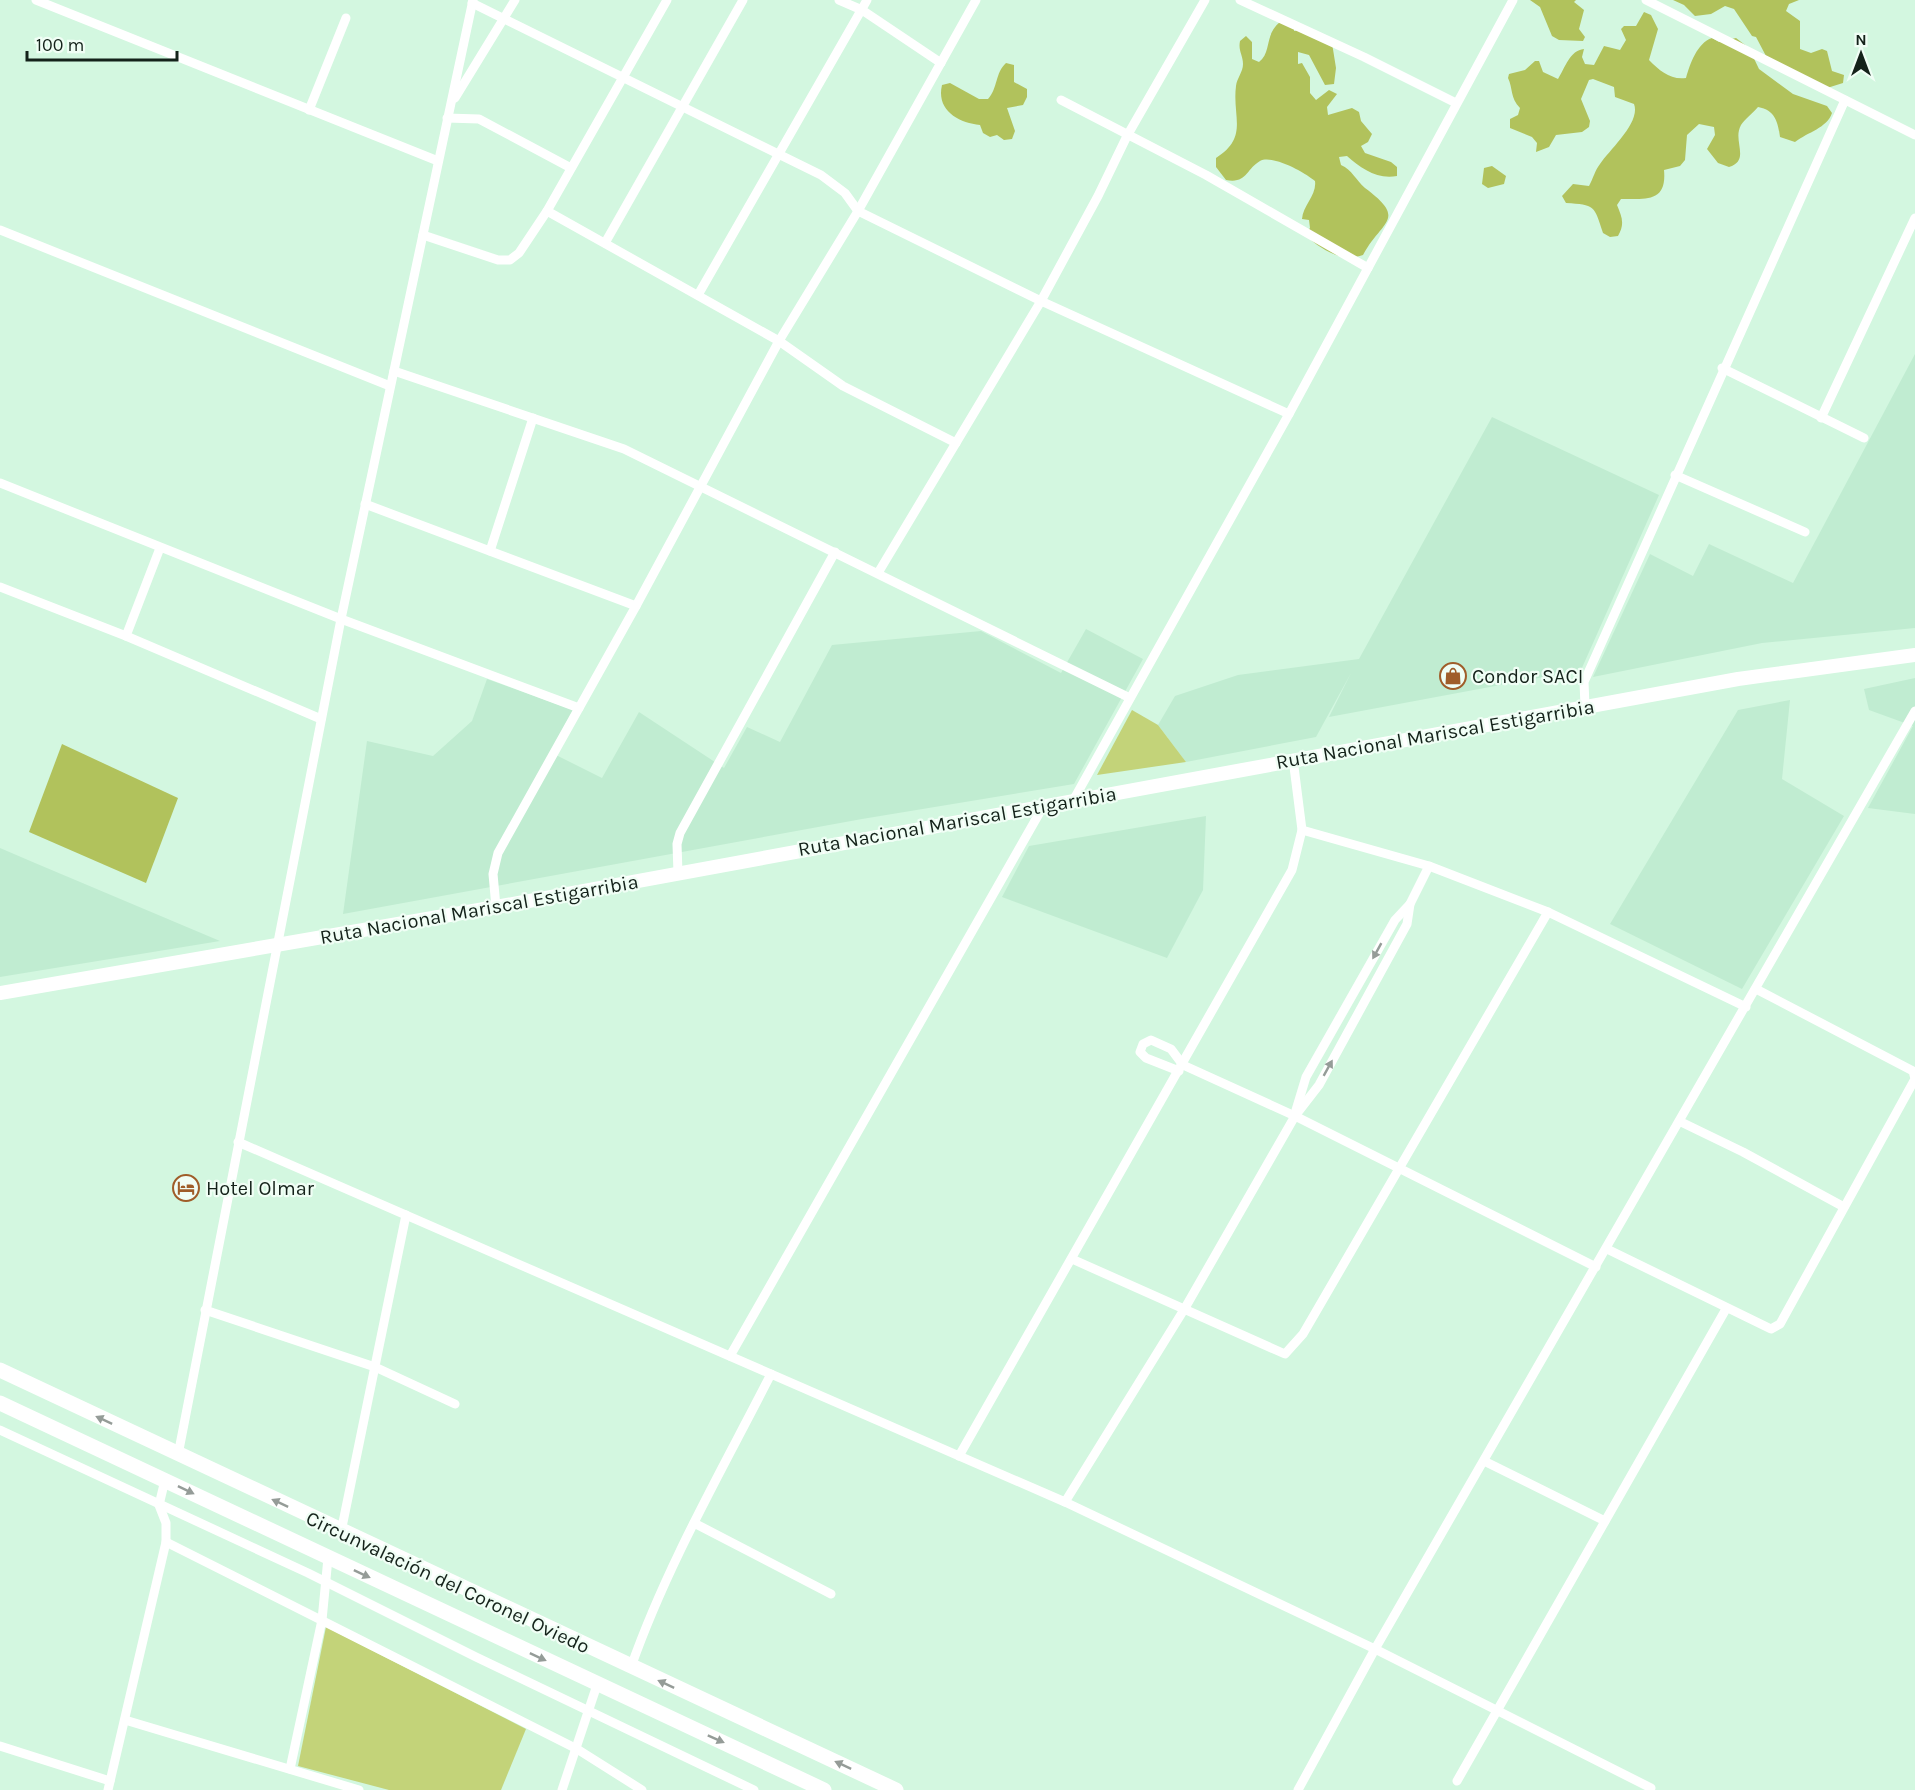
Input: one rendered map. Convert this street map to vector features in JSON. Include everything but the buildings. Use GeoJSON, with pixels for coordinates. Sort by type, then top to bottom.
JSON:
{"type":"FeatureCollection","features":[{"type":"Feature","properties":{"kind":"highway","name":"Circunvalación del Coronel Oviedo"},"geometry":{"type":"LineString","coordinates":[[0,1370],[341,1532],[896,1790]]}},
{"type":"Feature","properties":{"kind":"highway","name":"Circunvalación del Coronel Oviedo"},"geometry":{"type":"LineString","coordinates":[[0,1403],[824,1790]]}},
{"type":"Feature","properties":{"kind":"main road","name":"Ruta Nacional Mariscal Estigarribia"},"geometry":{"type":"LineString","coordinates":[[0,993],[496,907],[1585,706],[1738,679],[1915,655]]}},
{"type":"Feature","properties":{"kind":"street"},"geometry":{"type":"LineString","coordinates":[[36,0],[438,161]]}},
{"type":"Feature","properties":{"kind":"street"},"geometry":{"type":"LineString","coordinates":[[450,105],[515,0]]}},
{"type":"Feature","properties":{"kind":"street"},"geometry":{"type":"LineString","coordinates":[[423,235],[498,260],[510,260],[519,253],[547,211],[668,0]]}},
{"type":"Feature","properties":{"kind":"street"},"geometry":{"type":"LineString","coordinates":[[605,243],[743,0]]}},
{"type":"Feature","properties":{"kind":"street"},"geometry":{"type":"LineString","coordinates":[[839,0],[862,10],[941,63]]}},
{"type":"Feature","properties":{"kind":"street"},"geometry":{"type":"LineString","coordinates":[[698,296],[867,0]]}},
{"type":"Feature","properties":{"kind":"street"},"geometry":{"type":"LineString","coordinates":[[496,907],[493,874],[498,853],[636,606],[779,341],[858,211],[976,0]]}},
{"type":"Feature","properties":{"kind":"street"},"geometry":{"type":"LineString","coordinates":[[878,573],[1041,301],[1098,196],[1127,136],[1205,0]]}},
{"type":"Feature","properties":{"kind":"street"},"geometry":{"type":"LineString","coordinates":[[1240,0],[1364,57],[1456,103]]}},
{"type":"Feature","properties":{"kind":"street"},"geometry":{"type":"LineString","coordinates":[[1074,799],[1289,414],[1513,0]]}},
{"type":"Feature","properties":{"kind":"street"},"geometry":{"type":"LineString","coordinates":[[1646,0],[1915,135]]}},
{"type":"Feature","properties":{"kind":"street"},"geometry":{"type":"LineString","coordinates":[[178,1455],[275,945],[365,504],[472,1],[821,175],[845,193],[858,211],[1041,301],[1289,414]]}},
{"type":"Feature","properties":{"kind":"street"},"geometry":{"type":"LineString","coordinates":[[309,110],[346,18]]}},
{"type":"Feature","properties":{"kind":"street"},"geometry":{"type":"LineString","coordinates":[[1061,100],[1206,176],[1368,268]]}},
{"type":"Feature","properties":{"kind":"street"},"geometry":{"type":"LineString","coordinates":[[1585,706],[1584,682],[1722,369],[1845,100]]}},
{"type":"Feature","properties":{"kind":"street"},"geometry":{"type":"LineString","coordinates":[[447,118],[479,119],[571,168]]}},
{"type":"Feature","properties":{"kind":"street"},"geometry":{"type":"LineString","coordinates":[[547,211],[779,341],[843,386],[956,443]]}},
{"type":"Feature","properties":{"kind":"street"},"geometry":{"type":"LineString","coordinates":[[1821,417],[1915,218]]}},
{"type":"Feature","properties":{"kind":"street"},"geometry":{"type":"LineString","coordinates":[[0,230],[390,386]]}},
{"type":"Feature","properties":{"kind":"street"},"geometry":{"type":"LineString","coordinates":[[1722,369],[1864,438]]}},
{"type":"Feature","properties":{"kind":"street"},"geometry":{"type":"LineString","coordinates":[[394,371],[624,449],[702,485],[1130,698]]}},
{"type":"Feature","properties":{"kind":"street"},"geometry":{"type":"LineString","coordinates":[[490,551],[532,418]]}},
{"type":"Feature","properties":{"kind":"street"},"geometry":{"type":"LineString","coordinates":[[1676,475],[1805,532]]}},
{"type":"Feature","properties":{"kind":"street"},"geometry":{"type":"LineString","coordinates":[[0,483],[341,620],[579,708]]}},
{"type":"Feature","properties":{"kind":"street"},"geometry":{"type":"LineString","coordinates":[[365,504],[636,606]]}},
{"type":"Feature","properties":{"kind":"street"},"geometry":{"type":"LineString","coordinates":[[126,636],[159,548]]}},
{"type":"Feature","properties":{"kind":"street"},"geometry":{"type":"LineString","coordinates":[[678,873],[676,843],[680,833],[835,552]]}},
{"type":"Feature","properties":{"kind":"street"},"geometry":{"type":"LineString","coordinates":[[0,586],[126,636],[321,719]]}},
{"type":"Feature","properties":{"kind":"street"},"geometry":{"type":"LineString","coordinates":[[1298,1790],[1376,1649],[1681,1122],[1915,711]]}},
{"type":"Feature","properties":{"kind":"street"},"geometry":{"type":"LineString","coordinates":[[959,1456],[1292,870],[1302,830],[1293,759]]}},
{"type":"Feature","properties":{"kind":"street"},"geometry":{"type":"LineString","coordinates":[[730,1356],[1044,805]]}},
{"type":"Feature","properties":{"kind":"street"},"geometry":{"type":"LineString","coordinates":[[1302,830],[1429,866],[1548,912],[1746,1007]]}},
{"type":"Feature","properties":{"kind":"street"},"geometry":{"type":"LineString","coordinates":[[1295,1116],[1306,1077],[1395,920],[1410,904],[1429,866]]}},
{"type":"Feature","properties":{"kind":"street"},"geometry":{"type":"LineString","coordinates":[[1065,1502],[1185,1308],[1295,1116],[1319,1084],[1407,924],[1410,904]]}},
{"type":"Feature","properties":{"kind":"street"},"geometry":{"type":"LineString","coordinates":[[1072,1259],[1285,1354],[1304,1334],[1548,912]]}},
{"type":"Feature","properties":{"kind":"street"},"geometry":{"type":"LineString","coordinates":[[1607,1249],[1771,1329],[1780,1324],[1915,1079],[1913,1071],[1756,989]]}},
{"type":"Feature","properties":{"kind":"street"},"geometry":{"type":"LineString","coordinates":[[1181,1068],[1295,1116],[1596,1267]]}},
{"type":"Feature","properties":{"kind":"street"},"geometry":{"type":"LineString","coordinates":[[1681,1122],[1743,1152],[1844,1207]]}},
{"type":"Feature","properties":{"kind":"street"},"geometry":{"type":"LineString","coordinates":[[238,1142],[1065,1502],[1376,1649],[1651,1788]]}},
{"type":"Feature","properties":{"kind":"street"},"geometry":{"type":"LineString","coordinates":[[341,1532],[406,1215]]}},
{"type":"Feature","properties":{"kind":"street"},"geometry":{"type":"LineString","coordinates":[[1457,1781],[1726,1309]]}},
{"type":"Feature","properties":{"kind":"street"},"geometry":{"type":"LineString","coordinates":[[205,1310],[375,1367],[455,1404]]}},
{"type":"Feature","properties":{"kind":"street"},"geometry":{"type":"LineString","coordinates":[[631,1667],[643,1633],[694,1523],[771,1374]]}},
{"type":"Feature","properties":{"kind":"street"},"geometry":{"type":"LineString","coordinates":[[0,1430],[326,1582],[754,1790]]}},
{"type":"Feature","properties":{"kind":"street"},"geometry":{"type":"LineString","coordinates":[[1484,1461],[1605,1521]]}},
{"type":"Feature","properties":{"kind":"street"},"geometry":{"type":"LineString","coordinates":[[0,1746],[109,1786],[165,1542],[166,1524],[159,1505],[165,1480]]}},
{"type":"Feature","properties":{"kind":"street"},"geometry":{"type":"LineString","coordinates":[[694,1523],[831,1593]]}},
{"type":"Feature","properties":{"kind":"street"},"geometry":{"type":"LineString","coordinates":[[165,1542],[577,1749],[642,1790]]}},
{"type":"Feature","properties":{"kind":"street"},"geometry":{"type":"LineString","coordinates":[[290,1769],[322,1620],[328,1558]]}},
{"type":"Feature","properties":{"kind":"street"},"geometry":{"type":"LineString","coordinates":[[562,1790],[597,1685]]}},
{"type":"Feature","properties":{"kind":"street"},"geometry":{"type":"LineString","coordinates":[[125,1720],[359,1790]]}},
{"type":"Feature","properties":{"kind":"shaded area"},"geometry":{"type":"Polygon","coordinates":[[[1915,354],[1915,628],[1762,643],[1593,677],[1650,554],[1693,576],[1709,544],[1793,583],[1915,354]]]}},
{"type":"Feature","properties":{"kind":"shaded area"},"geometry":{"type":"Polygon","coordinates":[[[1492,417],[1659,495],[1581,670],[1329,717],[1351,673],[1316,737],[1186,762],[1158,725],[1175,696],[1238,675],[1359,659],[1492,417]]]}},
{"type":"Feature","properties":{"kind":"shaded area"},"geometry":{"type":"Polygon","coordinates":[[[1086,629],[1143,659],[1074,784],[862,819],[343,914],[367,741],[433,756],[472,721],[487,679],[573,710],[550,752],[602,778],[639,712],[724,768],[747,727],[780,742],[832,645],[981,631],[1061,673],[1086,629]]]}},
{"type":"Feature","properties":{"kind":"shaded area"},"geometry":{"type":"Polygon","coordinates":[[[1915,678],[1915,814],[1868,808],[1913,726],[1869,710],[1864,689],[1915,678]]]}},
{"type":"Feature","properties":{"kind":"shaded area"},"geometry":{"type":"Polygon","coordinates":[[[1790,700],[1782,779],[1844,816],[1742,989],[1610,924],[1738,710],[1790,700]]]}},
{"type":"Feature","properties":{"kind":"shaded area"},"geometry":{"type":"Polygon","coordinates":[[[1206,816],[1203,890],[1167,958],[1002,897],[1029,846],[1206,816]]]}},
{"type":"Feature","properties":{"kind":"shaded area"},"geometry":{"type":"Polygon","coordinates":[[[0,848],[35,863],[220,941],[0,977],[0,848]]]}},
{"type":"Feature","properties":{"kind":"green space"},"geometry":{"type":"Polygon","coordinates":[[[1530,0],[1576,0],[1574,2],[1584,10],[1579,29],[1585,37],[1583,41],[1559,40],[1552,36],[1540,7],[1530,0]]]}},
{"type":"Feature","properties":{"kind":"green space"},"geometry":{"type":"Polygon","coordinates":[[[1673,0],[1799,0],[1789,4],[1786,11],[1800,21],[1800,49],[1811,53],[1822,49],[1827,51],[1832,71],[1844,75],[1843,83],[1827,88],[1766,56],[1756,37],[1752,36],[1734,9],[1725,6],[1711,14],[1695,16],[1684,5],[1673,0]]]}},
{"type":"Feature","properties":{"kind":"green space"},"geometry":{"type":"Polygon","coordinates":[[[1644,12],[1651,15],[1658,29],[1649,60],[1666,74],[1675,78],[1686,78],[1702,44],[1712,38],[1719,42],[1736,38],[1749,48],[1759,69],[1793,94],[1827,106],[1832,113],[1822,126],[1795,142],[1780,137],[1775,118],[1768,111],[1758,107],[1741,125],[1738,137],[1739,160],[1729,167],[1718,163],[1707,149],[1715,135],[1714,127],[1699,124],[1687,135],[1685,160],[1680,166],[1664,170],[1664,180],[1659,193],[1647,198],[1621,199],[1617,205],[1622,228],[1618,236],[1610,237],[1603,233],[1598,217],[1592,208],[1566,203],[1562,196],[1573,184],[1589,186],[1598,166],[1629,127],[1635,111],[1634,104],[1615,97],[1614,87],[1593,79],[1589,80],[1581,99],[1590,121],[1589,127],[1582,132],[1556,135],[1549,147],[1536,152],[1537,143],[1532,137],[1510,128],[1510,119],[1518,115],[1520,108],[1508,78],[1509,74],[1525,70],[1535,61],[1539,61],[1543,72],[1558,79],[1571,56],[1584,49],[1582,57],[1585,64],[1594,65],[1604,46],[1620,50],[1626,40],[1621,29],[1624,26],[1636,26],[1644,12]]]}},
{"type":"Feature","properties":{"kind":"green space"},"geometry":{"type":"Polygon","coordinates":[[[1280,22],[1294,27],[1294,31],[1304,29],[1332,43],[1336,68],[1334,84],[1325,85],[1309,55],[1298,52],[1298,64],[1302,63],[1310,77],[1310,93],[1316,100],[1329,90],[1337,94],[1327,107],[1328,115],[1352,108],[1359,112],[1361,121],[1372,134],[1368,142],[1361,146],[1365,153],[1391,162],[1397,167],[1397,176],[1376,175],[1347,156],[1339,157],[1341,165],[1386,207],[1388,214],[1383,227],[1363,255],[1339,256],[1325,250],[1305,235],[1310,228],[1309,220],[1302,219],[1314,191],[1315,181],[1289,165],[1272,160],[1260,161],[1242,178],[1233,181],[1226,180],[1216,167],[1216,158],[1226,150],[1236,134],[1236,86],[1243,64],[1240,41],[1246,36],[1252,42],[1252,59],[1259,62],[1266,53],[1272,32],[1280,22]]]}},
{"type":"Feature","properties":{"kind":"green space"},"geometry":{"type":"Polygon","coordinates":[[[1006,63],[1014,65],[1014,82],[1027,89],[1027,97],[1023,105],[1007,108],[1015,131],[1012,139],[1004,140],[997,135],[990,137],[983,133],[980,125],[964,121],[951,114],[942,102],[941,94],[942,85],[950,83],[979,99],[988,99],[1006,63]]]}},
{"type":"Feature","properties":{"kind":"green space"},"geometry":{"type":"Polygon","coordinates":[[[1492,166],[1506,176],[1504,184],[1488,188],[1482,184],[1484,168],[1492,166]]]}},
{"type":"Feature","properties":{"kind":"green space"},"geometry":{"type":"Polygon","coordinates":[[[1132,710],[1158,725],[1186,762],[1097,775],[1132,710]]]}},
{"type":"Feature","properties":{"kind":"green space"},"geometry":{"type":"Polygon","coordinates":[[[62,744],[178,798],[146,883],[29,832],[62,744]]]}},
{"type":"Feature","properties":{"kind":"green space"},"geometry":{"type":"Polygon","coordinates":[[[326,1627],[526,1729],[501,1790],[389,1790],[298,1766],[326,1627]]]}},
{"type":"Feature","properties":{"kind":"place","name":"Condor SACI"},"geometry":{"type":"Point","coordinates":[1453,676]}},
{"type":"Feature","properties":{"kind":"place","name":"Hotel Olmar"},"geometry":{"type":"Point","coordinates":[186,1188]}}]}
